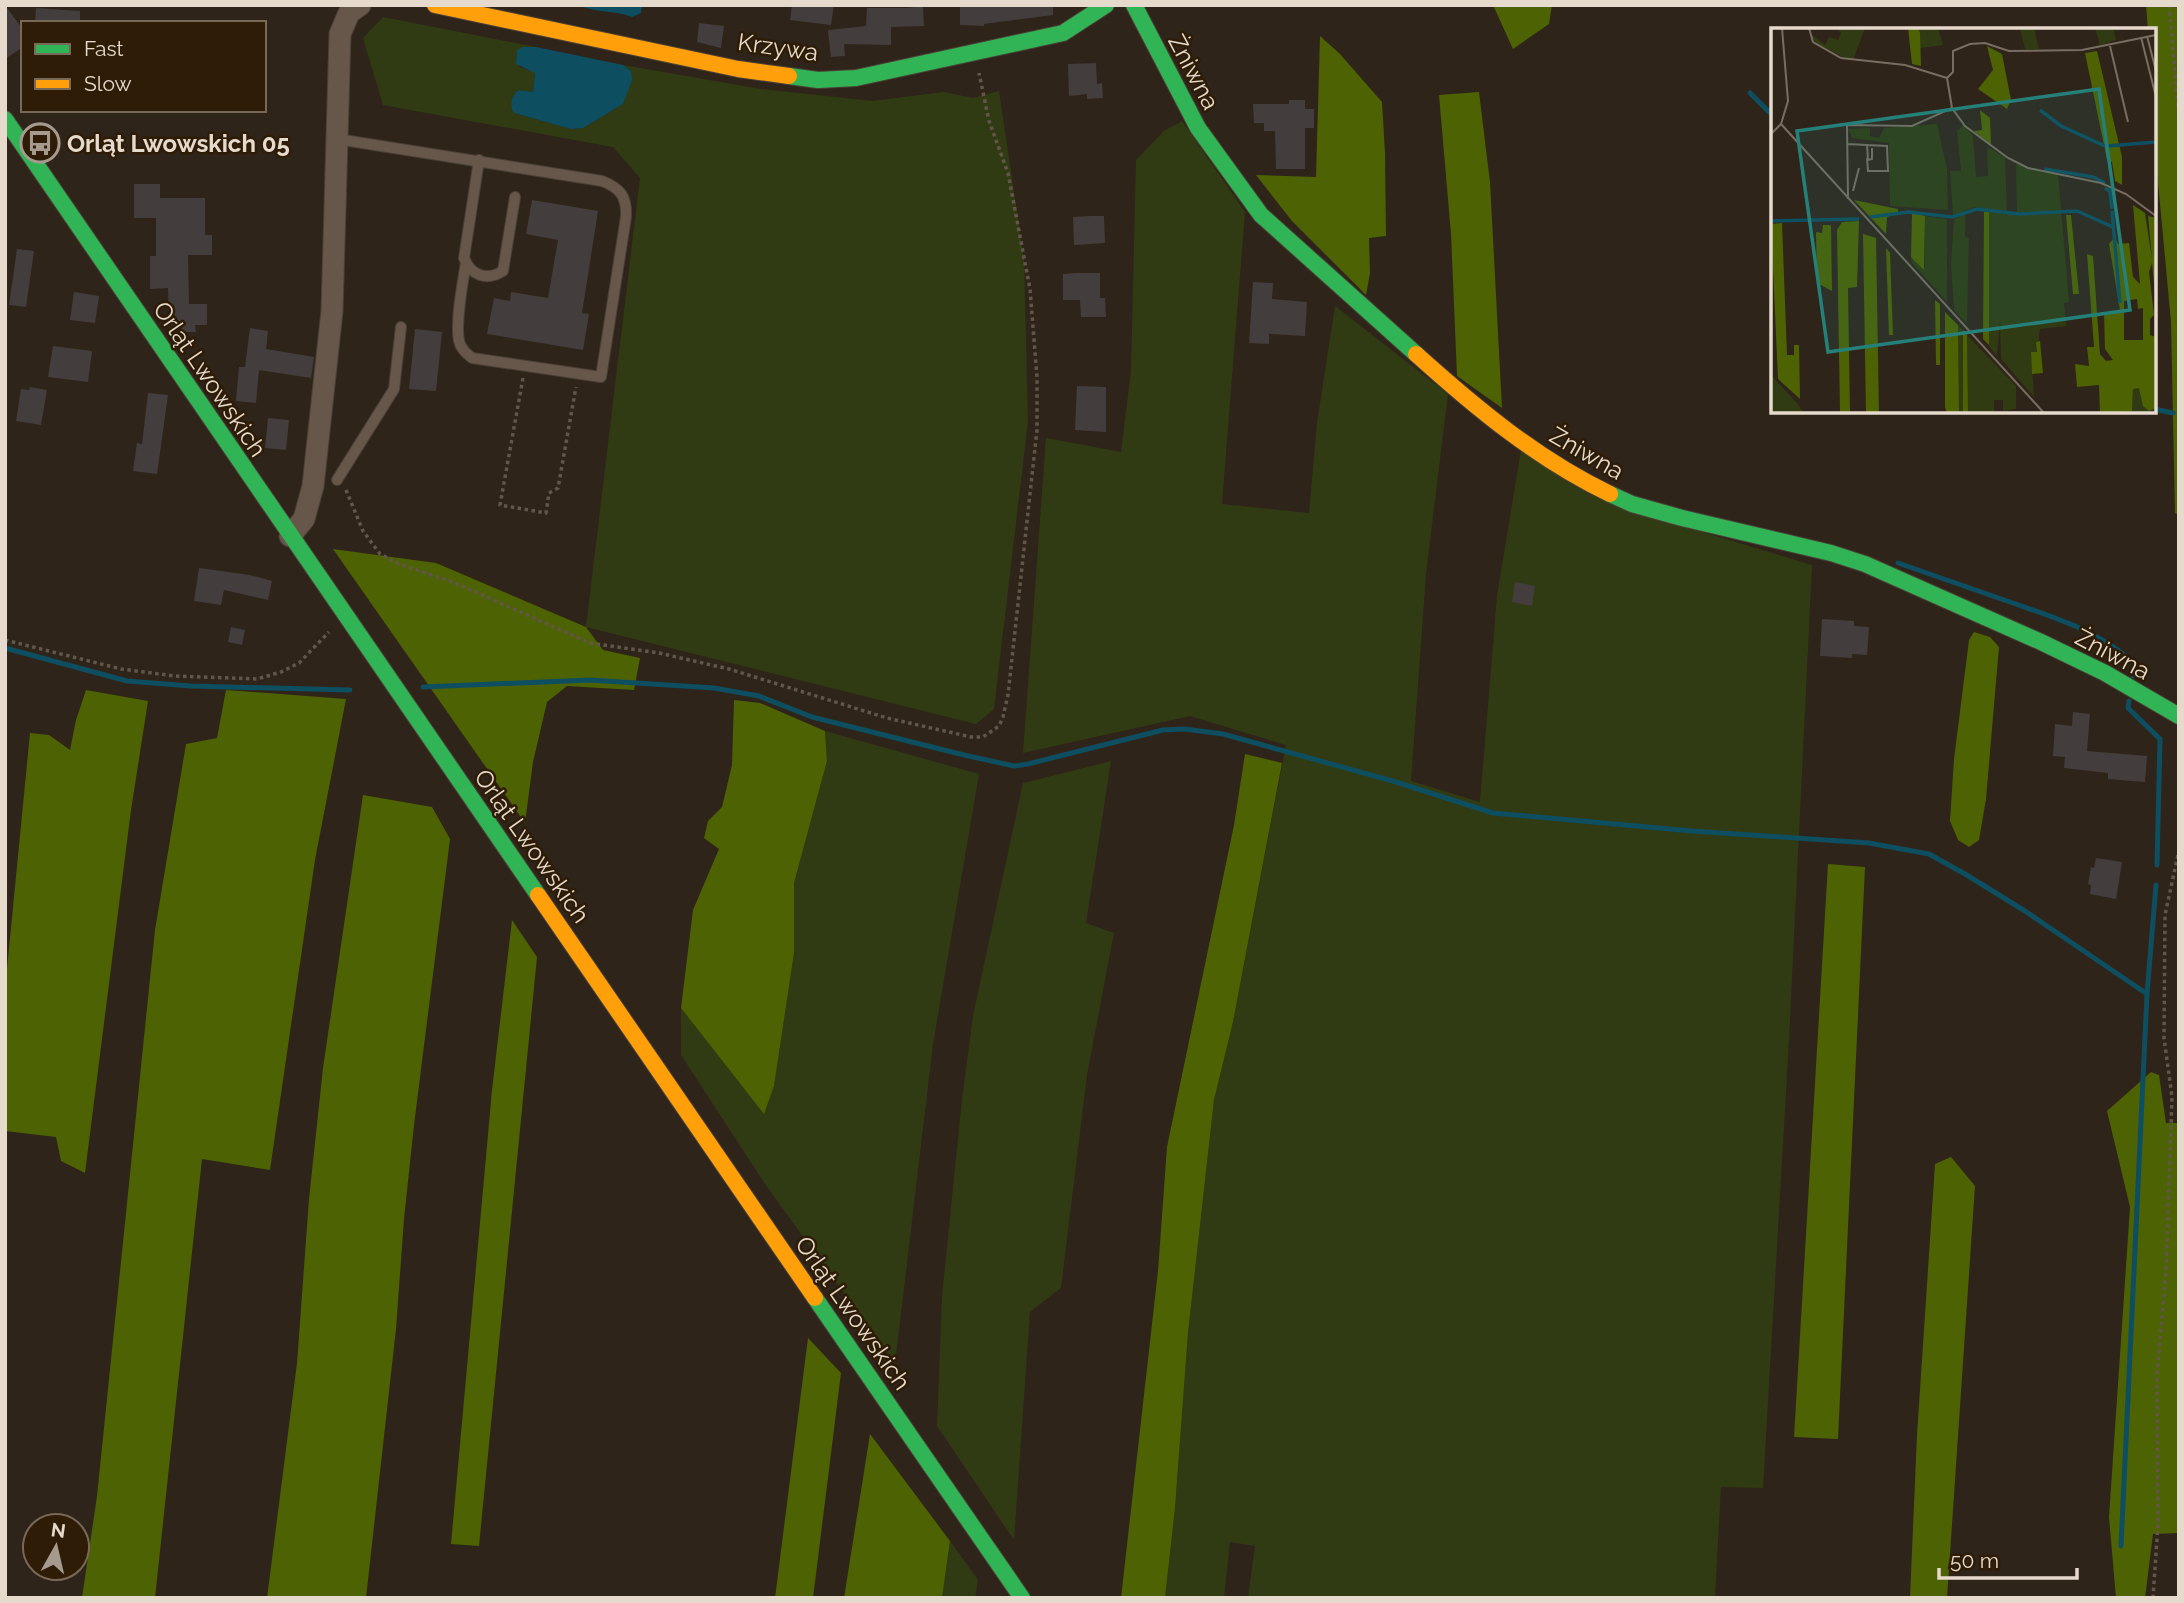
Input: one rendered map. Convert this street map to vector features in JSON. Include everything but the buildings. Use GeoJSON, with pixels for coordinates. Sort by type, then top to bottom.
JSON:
{"type":"FeatureCollection","features":[{"type":"Feature","properties":{"kind":"street"},"geometry":{"type":"LineString","coordinates":[[290,537],[304,519],[313,486],[332,311],[340,33],[349,13],[360,5]]}},
{"type":"Feature","properties":{"kind":"street","name":"Krzywa"},"geometry":{"type":"LineString","coordinates":[[435,5],[738,69],[818,80],[856,78],[1062,33],[1106,5]]}},
{"type":"Feature","properties":{"kind":"street","name":"Żniwna"},"geometry":{"type":"LineString","coordinates":[[1134,5],[1198,128],[1261,215],[1473,405],[1542,456],[1573,476],[1632,504],[1831,553],[1865,564],[2019,631],[2105,673],[2179,716]]}},
{"type":"Feature","properties":{"kind":"street","name":"Orląt Lwowskich"},"geometry":{"type":"LineString","coordinates":[[5,119],[1022,1598]]}},
{"type":"Feature","properties":{"kind":"lane"},"geometry":{"type":"LineString","coordinates":[[337,139],[602,181],[622,193],[627,203],[626,217],[601,377],[472,358],[464,352],[459,342],[459,329],[466,262]]}},
{"type":"Feature","properties":{"kind":"lane"},"geometry":{"type":"LineString","coordinates":[[479,160],[464,258],[473,273],[485,276],[503,271],[515,197]]}},
{"type":"Feature","properties":{"kind":"lane"},"geometry":{"type":"LineString","coordinates":[[337,480],[394,389],[401,327]]}},
{"type":"Feature","properties":{"kind":"path"},"geometry":{"type":"LineString","coordinates":[[2169,5],[2179,118]]}},
{"type":"Feature","properties":{"kind":"path"},"geometry":{"type":"LineString","coordinates":[[337,480],[341,481],[363,531],[380,554],[399,565],[455,583],[590,643],[659,653],[729,669],[887,718],[955,735],[983,737],[994,731],[1003,717],[1008,695],[1037,430],[1037,377],[1030,289],[1008,173],[989,121],[975,52]]}},
{"type":"Feature","properties":{"kind":"path"},"geometry":{"type":"LineString","coordinates":[[525,366],[500,505],[546,513],[549,493],[558,488],[579,374]]}},
{"type":"Feature","properties":{"kind":"path"},"geometry":{"type":"LineString","coordinates":[[5,640],[121,668],[199,677],[257,679],[299,663],[346,617]]}},
{"type":"Feature","properties":{"kind":"path"},"geometry":{"type":"LineString","coordinates":[[2154,1598],[2158,1524],[2157,1374],[2166,1271],[2172,1110],[2164,1038],[2165,915],[2179,850]]}},
{"type":"Feature","properties":{"kind":"green space"},"geometry":{"type":"Polygon","coordinates":[[[1493,5],[1552,5],[1549,24],[1513,49],[1493,5]]]}},
{"type":"Feature","properties":{"kind":"green space"},"geometry":{"type":"Polygon","coordinates":[[[2146,5],[2179,5],[2179,515],[2175,513],[2171,322],[2156,161],[2156,28],[2148,28],[2146,5]]]}},
{"type":"Feature","properties":{"kind":"green space"},"geometry":{"type":"Polygon","coordinates":[[[383,17],[536,47],[522,47],[519,67],[535,72],[533,92],[517,90],[514,113],[571,129],[583,128],[623,104],[631,71],[623,65],[761,89],[872,101],[944,92],[973,98],[999,91],[1024,259],[1028,421],[994,709],[976,724],[586,627],[640,178],[613,147],[383,105],[363,38],[383,17]]]}},
{"type":"Feature","properties":{"kind":"green space"},"geometry":{"type":"Polygon","coordinates":[[[1320,36],[1340,54],[1382,102],[1386,236],[1369,238],[1370,273],[1366,295],[1292,221],[1256,175],[1316,177],[1320,36]]]}},
{"type":"Feature","properties":{"kind":"green space"},"geometry":{"type":"Polygon","coordinates":[[[1479,92],[1490,182],[1502,408],[1457,376],[1451,234],[1439,95],[1479,92]]]}},
{"type":"Feature","properties":{"kind":"green space"},"geometry":{"type":"Polygon","coordinates":[[[1182,121],[1245,212],[1222,504],[1309,513],[1317,423],[1335,306],[1448,394],[1426,574],[1411,781],[1480,802],[1497,596],[1521,450],[1686,527],[1812,565],[1789,1040],[1763,1488],[1721,1487],[1715,1598],[1248,1598],[1255,1546],[1230,1542],[1224,1598],[1165,1598],[1175,1508],[1188,1333],[1214,1100],[1233,1022],[1286,745],[1190,716],[1023,753],[1046,438],[1121,452],[1131,371],[1136,160],[1164,131],[1182,121]]]}},
{"type":"Feature","properties":{"kind":"green space"},"geometry":{"type":"Polygon","coordinates":[[[333,549],[436,563],[586,627],[603,650],[640,658],[634,690],[567,686],[547,702],[533,762],[525,823],[333,549]]]}},
{"type":"Feature","properties":{"kind":"green space"},"geometry":{"type":"Polygon","coordinates":[[[1974,632],[1990,637],[1999,647],[1986,799],[1979,840],[1969,847],[1958,840],[1950,821],[1954,759],[1969,640],[1974,632]]]}},
{"type":"Feature","properties":{"kind":"green space"},"geometry":{"type":"Polygon","coordinates":[[[86,690],[148,701],[131,810],[85,1173],[61,1161],[56,1137],[5,1131],[5,989],[30,733],[49,735],[70,750],[86,690]]]}},
{"type":"Feature","properties":{"kind":"green space"},"geometry":{"type":"Polygon","coordinates":[[[226,690],[346,699],[315,860],[270,1170],[202,1159],[155,1598],[82,1598],[84,1582],[91,1582],[91,1537],[155,930],[186,744],[217,738],[226,690]]]}},
{"type":"Feature","properties":{"kind":"green space"},"geometry":{"type":"Polygon","coordinates":[[[734,700],[760,703],[825,731],[827,761],[794,883],[794,953],[774,1086],[764,1114],[681,1008],[693,910],[719,849],[704,838],[708,821],[722,807],[732,765],[734,700]]]}},
{"type":"Feature","properties":{"kind":"green space"},"geometry":{"type":"Polygon","coordinates":[[[825,731],[979,774],[933,1044],[895,1364],[765,1184],[681,1055],[681,1008],[764,1113],[774,1086],[794,953],[794,883],[827,761],[825,731]]]}},
{"type":"Feature","properties":{"kind":"green space"},"geometry":{"type":"Polygon","coordinates":[[[1245,754],[1282,763],[1233,1022],[1214,1100],[1188,1333],[1175,1508],[1165,1598],[1121,1598],[1158,1271],[1167,1147],[1234,825],[1245,754]]]}},
{"type":"Feature","properties":{"kind":"green space"},"geometry":{"type":"Polygon","coordinates":[[[1111,761],[1086,923],[1114,933],[1087,1075],[1061,1288],[1030,1312],[1014,1540],[937,1426],[942,1297],[962,1099],[973,1016],[1023,783],[1111,761]]]}},
{"type":"Feature","properties":{"kind":"green space"},"geometry":{"type":"Polygon","coordinates":[[[363,795],[432,807],[450,839],[414,1125],[396,1329],[366,1598],[267,1598],[297,1363],[309,1199],[323,1068],[363,795]]]}},
{"type":"Feature","properties":{"kind":"green space"},"geometry":{"type":"Polygon","coordinates":[[[1828,864],[1865,867],[1838,1439],[1794,1437],[1828,864]]]}},
{"type":"Feature","properties":{"kind":"green space"},"geometry":{"type":"Polygon","coordinates":[[[512,920],[537,957],[479,1546],[451,1544],[492,1090],[512,920]]]}},
{"type":"Feature","properties":{"kind":"green space"},"geometry":{"type":"Polygon","coordinates":[[[2151,1072],[2159,1075],[2166,1123],[2179,1123],[2179,1533],[2153,1534],[2145,1598],[2116,1598],[2109,1517],[2130,1207],[2107,1111],[2151,1072]]]}},
{"type":"Feature","properties":{"kind":"green space"},"geometry":{"type":"Polygon","coordinates":[[[1951,1157],[1975,1186],[1947,1598],[1910,1598],[1917,1435],[1935,1164],[1951,1157]]]}},
{"type":"Feature","properties":{"kind":"green space"},"geometry":{"type":"Polygon","coordinates":[[[808,1338],[841,1373],[813,1598],[775,1598],[808,1338]]]}},
{"type":"Feature","properties":{"kind":"green space"},"geometry":{"type":"Polygon","coordinates":[[[870,1434],[950,1541],[942,1598],[844,1598],[870,1434]]]}},
{"type":"Feature","properties":{"kind":"green space"},"geometry":{"type":"Polygon","coordinates":[[[950,1541],[978,1580],[975,1598],[942,1598],[950,1541]]]}},
{"type":"Feature","properties":{"kind":"water"},"geometry":{"type":"Polygon","coordinates":[[[578,5],[642,5],[641,13],[632,17],[578,5]]]}},
{"type":"Feature","properties":{"kind":"water"},"geometry":{"type":"Polygon","coordinates":[[[522,47],[536,47],[623,65],[631,71],[632,80],[623,104],[583,128],[571,129],[514,113],[512,101],[518,90],[533,92],[535,73],[516,64],[517,51],[522,47]]]}},
{"type":"Feature","properties":{"kind":"waterway"},"geometry":{"type":"LineString","coordinates":[[1750,93],[1771,114]]}},
{"type":"Feature","properties":{"kind":"waterway"},"geometry":{"type":"LineString","coordinates":[[2156,409],[2173,413]]}},
{"type":"Feature","properties":{"kind":"waterway"},"geometry":{"type":"LineString","coordinates":[[1898,563],[2044,614],[2092,634],[2135,664],[2133,676]]}},
{"type":"Feature","properties":{"kind":"waterway"},"geometry":{"type":"LineString","coordinates":[[5,648],[127,681],[191,686],[350,690]]}},
{"type":"Feature","properties":{"kind":"waterway"},"geometry":{"type":"LineString","coordinates":[[423,687],[590,680],[714,688],[759,696],[812,717],[1014,766],[1163,730],[1185,729],[1223,734],[1396,782],[1493,813],[1692,831],[1869,843],[1929,854],[2025,911],[2147,994]]}},
{"type":"Feature","properties":{"kind":"waterway"},"geometry":{"type":"LineString","coordinates":[[2129,701],[2128,708],[2160,739],[2157,865]]}},
{"type":"Feature","properties":{"kind":"waterway"},"geometry":{"type":"LineString","coordinates":[[2121,1546],[2147,994],[2156,885]]}},
{"type":"Feature","properties":{"kind":"traffic: fast"},"geometry":{"type":"LineString","coordinates":[[789,76],[818,80],[856,78],[1063,33],[1106,5]]}},
{"type":"Feature","properties":{"kind":"traffic: fast"},"geometry":{"type":"LineString","coordinates":[[1134,5],[1198,128],[1261,215],[1416,354]]}},
{"type":"Feature","properties":{"kind":"traffic: fast"},"geometry":{"type":"LineString","coordinates":[[5,119],[538,895]]}},
{"type":"Feature","properties":{"kind":"traffic: fast"},"geometry":{"type":"LineString","coordinates":[[1610,494],[1632,504],[1682,518],[1831,553],[1865,564],[2041,642],[2105,673],[2179,716]]}},
{"type":"Feature","properties":{"kind":"traffic: fast"},"geometry":{"type":"LineString","coordinates":[[815,1298],[1022,1598]]}},
{"type":"Feature","properties":{"kind":"traffic: slow"},"geometry":{"type":"LineString","coordinates":[[435,5],[738,69],[789,76]]}},
{"type":"Feature","properties":{"kind":"traffic: slow"},"geometry":{"type":"LineString","coordinates":[[1416,354],[1461,394],[1532,449],[1610,494]]}},
{"type":"Feature","properties":{"kind":"traffic: slow"},"geometry":{"type":"LineString","coordinates":[[538,895],[815,1298]]}},
{"type":"Feature","properties":{"kind":"place","name":"Orląt Lwowskich 05"},"geometry":{"type":"Point","coordinates":[40,143]}}]}
